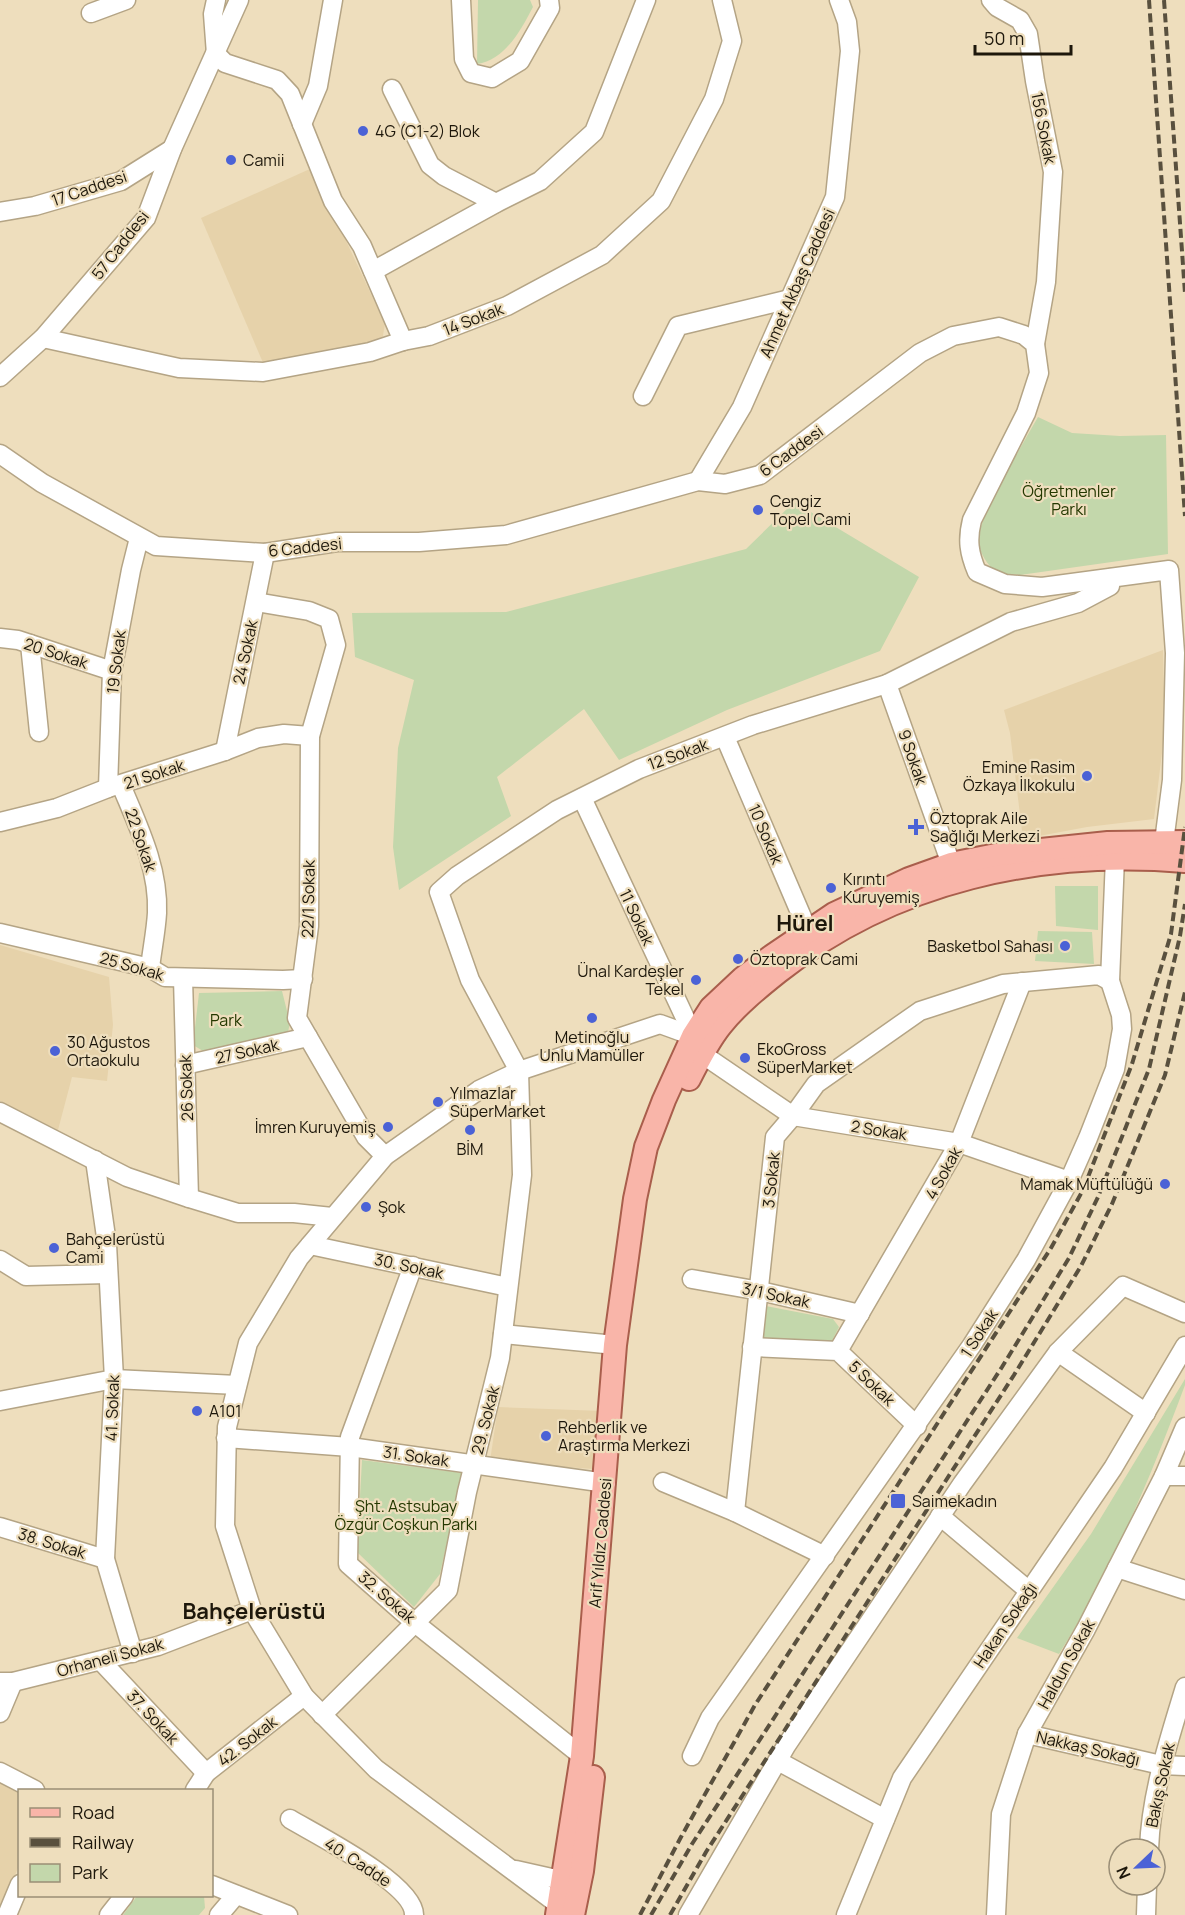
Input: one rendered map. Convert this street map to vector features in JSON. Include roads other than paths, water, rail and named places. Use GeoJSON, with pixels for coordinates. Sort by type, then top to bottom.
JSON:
{"type":"FeatureCollection","features":[{"type":"Feature","properties":{"kind":"main road"},"geometry":{"type":"LineString","coordinates":[[697,1045],[711,1008],[743,978],[808,931],[870,896],[951,864],[1049,847],[1175,842]]}},
{"type":"Feature","properties":{"kind":"main road"},"geometry":{"type":"LineString","coordinates":[[697,1045],[722,1024],[753,992],[795,959],[870,913],[953,882],[995,871],[1042,864],[1115,858],[1185,861]]}},
{"type":"Feature","properties":{"kind":"main road","name":"Arif Yıldız Caddesi"},"geometry":{"type":"LineString","coordinates":[[571,1882],[606,1483],[615,1345],[635,1199],[646,1147],[697,1045]]}},
{"type":"Feature","properties":{"kind":"main road","name":"Arif Yıldız Caddesi"},"geometry":{"type":"LineString","coordinates":[[566,1911],[590,1807],[637,1278],[648,1196],[658,1151],[697,1045]]}},
{"type":"Feature","properties":{"kind":"street"},"geometry":{"type":"LineString","coordinates":[[91,13],[126,0]]}},
{"type":"Feature","properties":{"kind":"street"},"geometry":{"type":"LineString","coordinates":[[216,0],[213,14],[216,54],[225,63],[277,80],[290,94],[333,201],[362,246],[403,341]]}},
{"type":"Feature","properties":{"kind":"street","name":"57 Caddesi"},"geometry":{"type":"LineString","coordinates":[[0,377],[43,338],[146,218],[172,149],[239,0]]}},
{"type":"Feature","properties":{"kind":"street"},"geometry":{"type":"LineString","coordinates":[[302,124],[318,87],[333,0]]}},
{"type":"Feature","properties":{"kind":"street"},"geometry":{"type":"LineString","coordinates":[[461,0],[464,59],[471,73],[492,78],[520,62],[550,8],[549,0]]}},
{"type":"Feature","properties":{"kind":"street"},"geometry":{"type":"LineString","coordinates":[[373,271],[496,203],[540,182],[594,132],[646,0]]}},
{"type":"Feature","properties":{"kind":"street","name":"14 Sokak"},"geometry":{"type":"LineString","coordinates":[[43,338],[179,368],[263,372],[370,352],[403,341],[429,336],[507,306],[602,255],[661,201],[714,99],[732,41],[722,0]]}},
{"type":"Feature","properties":{"kind":"street","name":"Ahmet Akbaş Caddesi"},"geometry":{"type":"LineString","coordinates":[[698,481],[742,407],[835,197],[850,51],[847,22],[839,0]]}},
{"type":"Feature","properties":{"kind":"street","name":"156 Sokak"},"geometry":{"type":"LineString","coordinates":[[991,0],[1020,20],[1028,34],[1053,172],[1046,282],[1035,344]]}},
{"type":"Feature","properties":{"kind":"street"},"geometry":{"type":"LineString","coordinates":[[392,88],[430,165],[444,176],[496,203]]}},
{"type":"Feature","properties":{"kind":"street","name":"17 Caddesi"},"geometry":{"type":"LineString","coordinates":[[0,212],[35,206],[121,181],[172,149]]}},
{"type":"Feature","properties":{"kind":"street"},"geometry":{"type":"LineString","coordinates":[[643,396],[678,326],[790,299]]}},
{"type":"Feature","properties":{"kind":"street","name":"6 Caddesi"},"geometry":{"type":"LineString","coordinates":[[0,454],[42,483],[156,546],[265,553],[337,542],[419,542],[506,535],[698,481],[725,484],[760,475],[920,353],[953,336],[999,327],[1024,335],[1035,344]]}},
{"type":"Feature","properties":{"kind":"street"},"geometry":{"type":"LineString","coordinates":[[1035,344],[1039,373],[1026,413],[972,520],[968,537],[970,556],[977,572],[1005,584],[1041,587],[1169,570],[1175,653],[1172,780],[1175,842]]}},
{"type":"Feature","properties":{"kind":"street","name":"19 Sokak"},"geometry":{"type":"LineString","coordinates":[[114,787],[112,671],[132,562],[140,538]]}},
{"type":"Feature","properties":{"kind":"street","name":"24 Sokak"},"geometry":{"type":"LineString","coordinates":[[225,751],[265,553]]}},
{"type":"Feature","properties":{"kind":"street","name":"12 Sokak"},"geometry":{"type":"LineString","coordinates":[[519,1071],[470,980],[439,892],[458,876],[558,810],[639,769],[753,725],[888,684],[1011,622],[1078,603],[1110,586],[1111,578]]}},
{"type":"Feature","properties":{"kind":"street","name":"22/1 Sokak"},"geometry":{"type":"LineString","coordinates":[[256,602],[309,611],[329,618],[336,645],[310,736],[309,926],[297,1018],[366,1137],[385,1156]]}},
{"type":"Feature","properties":{"kind":"street","name":"20 Sokak"},"geometry":{"type":"LineString","coordinates":[[0,638],[30,644],[112,671]]}},
{"type":"Feature","properties":{"kind":"street"},"geometry":{"type":"LineString","coordinates":[[30,644],[39,732]]}},
{"type":"Feature","properties":{"kind":"street","name":"9 Sokak"},"geometry":{"type":"LineString","coordinates":[[888,684],[951,864]]}},
{"type":"Feature","properties":{"kind":"street","name":"21 Sokak"},"geometry":{"type":"LineString","coordinates":[[0,822],[57,808],[258,738],[284,734],[310,736]]}},
{"type":"Feature","properties":{"kind":"street","name":"10 Sokak"},"geometry":{"type":"LineString","coordinates":[[725,737],[808,931]]}},
{"type":"Feature","properties":{"kind":"street","name":"22 Sokak"},"geometry":{"type":"LineString","coordinates":[[114,787],[146,845],[155,885],[157,912],[150,968]]}},
{"type":"Feature","properties":{"kind":"street","name":"11 Sokak"},"geometry":{"type":"LineString","coordinates":[[582,798],[697,1045]]}},
{"type":"Feature","properties":{"kind":"street","name":"1 Sokak"},"geometry":{"type":"LineString","coordinates":[[692,1756],[710,1719],[972,1345],[1026,1260],[1069,1181],[1114,1069],[1122,1029],[1121,1015],[1110,981],[1115,858]]}},
{"type":"Feature","properties":{"kind":"street","name":"25 Sokak"},"geometry":{"type":"LineString","coordinates":[[0,933],[150,968],[165,977],[303,979]]}},
{"type":"Feature","properties":{"kind":"street","name":"3 Sokak"},"geometry":{"type":"LineString","coordinates":[[735,1512],[775,1137],[816,1084],[920,1011],[1003,984],[1099,975],[1110,981]]}},
{"type":"Feature","properties":{"kind":"street","name":"26 Sokak"},"geometry":{"type":"LineString","coordinates":[[183,978],[189,1198]]}},
{"type":"Feature","properties":{"kind":"street","name":"4 Sokak"},"geometry":{"type":"LineString","coordinates":[[838,1351],[959,1143],[1022,982]]}},
{"type":"Feature","properties":{"kind":"street","name":"2 Sokak"},"geometry":{"type":"LineString","coordinates":[[566,1911],[376,1769],[304,1696],[252,1610],[225,1526],[226,1427],[248,1343],[298,1258],[385,1156],[479,1090],[519,1071],[660,1024],[697,1045],[793,1116],[959,1143],[1069,1181]]}},
{"type":"Feature","properties":{"kind":"street","name":"27 Sokak"},"geometry":{"type":"LineString","coordinates":[[185,1065],[308,1037]]}},
{"type":"Feature","properties":{"kind":"street","name":"29. Sokak"},"geometry":{"type":"LineString","coordinates":[[322,1714],[448,1590],[474,1465],[500,1358],[522,1175],[519,1071]]}},
{"type":"Feature","properties":{"kind":"street"},"geometry":{"type":"LineString","coordinates":[[0,1112],[127,1177],[189,1198],[238,1213],[294,1213],[332,1217]]}},
{"type":"Feature","properties":{"kind":"street","name":"41. Sokak"},"geometry":{"type":"LineString","coordinates":[[95,1160],[107,1244],[114,1378],[105,1558],[133,1653]]}},
{"type":"Feature","properties":{"kind":"street","name":"30. Sokak"},"geometry":{"type":"LineString","coordinates":[[310,1245],[508,1287]]}},
{"type":"Feature","properties":{"kind":"street"},"geometry":{"type":"LineString","coordinates":[[0,1260],[26,1275],[108,1274]]}},
{"type":"Feature","properties":{"kind":"street","name":"32. Sokak"},"geometry":{"type":"LineString","coordinates":[[413,1266],[350,1437],[348,1564],[415,1623],[582,1755]]}},
{"type":"Feature","properties":{"kind":"street","name":"3/1 Sokak"},"geometry":{"type":"LineString","coordinates":[[692,1279],[759,1290],[860,1314]]}},
{"type":"Feature","properties":{"kind":"street"},"geometry":{"type":"LineString","coordinates":[[688,1915],[778,1761],[940,1516],[1058,1352],[1123,1286],[1185,1313]]}},
{"type":"Feature","properties":{"kind":"street"},"geometry":{"type":"LineString","coordinates":[[503,1334],[615,1345]]}},
{"type":"Feature","properties":{"kind":"street","name":"Hakan Sokağı"},"geometry":{"type":"LineString","coordinates":[[848,1913],[902,1778],[1113,1468],[1185,1346]]}},
{"type":"Feature","properties":{"kind":"street","name":"5 Sokak"},"geometry":{"type":"LineString","coordinates":[[752,1347],[838,1351],[917,1426]]}},
{"type":"Feature","properties":{"kind":"street"},"geometry":{"type":"LineString","coordinates":[[1058,1352],[1146,1413]]}},
{"type":"Feature","properties":{"kind":"street"},"geometry":{"type":"LineString","coordinates":[[0,1401],[114,1378],[237,1385]]}},
{"type":"Feature","properties":{"kind":"street","name":"Haldun Sokak"},"geometry":{"type":"LineString","coordinates":[[996,1915],[1002,1814],[1027,1734],[1086,1629],[1164,1476],[1185,1427]]}},
{"type":"Feature","properties":{"kind":"street","name":"31. Sokak"},"geometry":{"type":"LineString","coordinates":[[226,1438],[350,1447],[606,1483]]}},
{"type":"Feature","properties":{"kind":"street"},"geometry":{"type":"LineString","coordinates":[[1164,1476],[1185,1476]]}},
{"type":"Feature","properties":{"kind":"street"},"geometry":{"type":"LineString","coordinates":[[663,1482],[735,1512],[825,1556]]}},
{"type":"Feature","properties":{"kind":"street"},"geometry":{"type":"LineString","coordinates":[[940,1516],[1029,1591]]}},
{"type":"Feature","properties":{"kind":"street","name":"38. Sokak"},"geometry":{"type":"LineString","coordinates":[[1,1528],[105,1558]]}},
{"type":"Feature","properties":{"kind":"street"},"geometry":{"type":"LineString","coordinates":[[1117,1568],[1185,1590]]}},
{"type":"Feature","properties":{"kind":"street","name":"Orhaneli Sokak"},"geometry":{"type":"LineString","coordinates":[[7,1682],[158,1646],[252,1610]]}},
{"type":"Feature","properties":{"kind":"street","name":"37. Sokak"},"geometry":{"type":"LineString","coordinates":[[101,1661],[206,1773]]}},
{"type":"Feature","properties":{"kind":"street"},"geometry":{"type":"LineString","coordinates":[[0,1713],[7,1682]]}},
{"type":"Feature","properties":{"kind":"street","name":"Bakış Sokak"},"geometry":{"type":"LineString","coordinates":[[1149,1837],[1150,1819],[1161,1765],[1185,1687]]}},
{"type":"Feature","properties":{"kind":"street","name":"42. Sokak"},"geometry":{"type":"LineString","coordinates":[[196,1789],[206,1773],[304,1696]]}},
{"type":"Feature","properties":{"kind":"street","name":"Nakkaş Sokağı"},"geometry":{"type":"LineString","coordinates":[[1027,1734],[1161,1765],[1185,1766]]}},
{"type":"Feature","properties":{"kind":"street"},"geometry":{"type":"LineString","coordinates":[[778,1761],[885,1819]]}},
{"type":"Feature","properties":{"kind":"street"},"geometry":{"type":"LineString","coordinates":[[0,1772],[30,1789]]}},
{"type":"Feature","properties":{"kind":"street","name":"40. Cadde"},"geometry":{"type":"LineString","coordinates":[[290,1819],[366,1863],[404,1893],[414,1909],[414,1915]]}},
{"type":"Feature","properties":{"kind":"street"},"geometry":{"type":"LineString","coordinates":[[509,1869],[571,1882]]}},
{"type":"Feature","properties":{"kind":"street"},"geometry":{"type":"LineString","coordinates":[[213,1885],[288,1915]]}},
{"type":"Feature","properties":{"kind":"street"},"geometry":{"type":"LineString","coordinates":[[7,1915],[18,1889]]}},
{"type":"Feature","properties":{"kind":"street"},"geometry":{"type":"LineString","coordinates":[[219,1915],[236,1895]]}},
{"type":"Feature","properties":{"kind":"street"},"geometry":{"type":"LineString","coordinates":[[111,1914],[123,1897]]}},
{"type":"Feature","properties":{"kind":"street"},"geometry":{"type":"LineString","coordinates":[[1146,1915],[1147,1897]]}},
{"type":"Feature","properties":{"kind":"railway"},"geometry":{"type":"LineString","coordinates":[[1149,0],[1185,516]]}},
{"type":"Feature","properties":{"kind":"railway"},"geometry":{"type":"LineString","coordinates":[[1164,0],[1185,293]]}},
{"type":"Feature","properties":{"kind":"railway"},"geometry":{"type":"LineString","coordinates":[[640,1915],[755,1705],[1051,1248],[1083,1190],[1132,1064],[1171,934],[1185,827]]}},
{"type":"Feature","properties":{"kind":"railway"},"geometry":{"type":"LineString","coordinates":[[651,1915],[692,1844],[1002,1367],[1069,1258],[1098,1197],[1149,1069],[1180,936],[1185,904]]}},
{"type":"Feature","properties":{"kind":"railway"},"geometry":{"type":"LineString","coordinates":[[670,1915],[706,1852],[1014,1375],[1081,1266],[1112,1204],[1165,1075],[1185,992]]}},
{"type":"Feature","properties":{"kind":"place","name":"4G (C1-2) Blok"},"geometry":{"type":"Point","coordinates":[363,131]}},
{"type":"Feature","properties":{"kind":"place","name":"Camii"},"geometry":{"type":"Point","coordinates":[231,160]}},
{"type":"Feature","properties":{"kind":"place","name":"Cengiz Topel Cami"},"geometry":{"type":"Point","coordinates":[758,510]}},
{"type":"Feature","properties":{"kind":"place","name":"Emine Rasim Özkaya İlkokulu"},"geometry":{"type":"Point","coordinates":[1087,776]}},
{"type":"Feature","properties":{"kind":"place","name":"Öztoprak Aile Sağlığı Merkezi"},"geometry":{"type":"Point","coordinates":[916,827]}},
{"type":"Feature","properties":{"kind":"place","name":"Kırıntı Kuruyemiş"},"geometry":{"type":"Point","coordinates":[831,888]}},
{"type":"Feature","properties":{"kind":"place","name":"Basketbol Sahası"},"geometry":{"type":"Point","coordinates":[1065,946]}},
{"type":"Feature","properties":{"kind":"place","name":"Öztoprak Cami"},"geometry":{"type":"Point","coordinates":[738,959]}},
{"type":"Feature","properties":{"kind":"place","name":"Ünal Kardeşler Tekel"},"geometry":{"type":"Point","coordinates":[696,980]}},
{"type":"Feature","properties":{"kind":"place","name":"Metinoğlu Unlu Mamüller"},"geometry":{"type":"Point","coordinates":[592,1018]}},
{"type":"Feature","properties":{"kind":"place","name":"30 Ağustos Ortaokulu"},"geometry":{"type":"Point","coordinates":[55,1051]}},
{"type":"Feature","properties":{"kind":"place","name":"EkoGross SüperMarket"},"geometry":{"type":"Point","coordinates":[745,1058]}},
{"type":"Feature","properties":{"kind":"place","name":"Yılmazlar SüperMarket"},"geometry":{"type":"Point","coordinates":[438,1102]}},
{"type":"Feature","properties":{"kind":"place","name":"İmren Kuruyemiş"},"geometry":{"type":"Point","coordinates":[388,1127]}},
{"type":"Feature","properties":{"kind":"place","name":"BİM"},"geometry":{"type":"Point","coordinates":[470,1130]}},
{"type":"Feature","properties":{"kind":"place","name":"Mamak Müftülüğü"},"geometry":{"type":"Point","coordinates":[1165,1184]}},
{"type":"Feature","properties":{"kind":"place","name":"Şok"},"geometry":{"type":"Point","coordinates":[366,1207]}},
{"type":"Feature","properties":{"kind":"place","name":"Bahçelerüstü Cami"},"geometry":{"type":"Point","coordinates":[54,1248]}},
{"type":"Feature","properties":{"kind":"place","name":"A101"},"geometry":{"type":"Point","coordinates":[197,1411]}},
{"type":"Feature","properties":{"kind":"place","name":"Rehberlik ve Araştırma Merkezi"},"geometry":{"type":"Point","coordinates":[546,1436]}},
{"type":"Feature","properties":{"kind":"place","name":"Saimekadın"},"geometry":{"type":"Point","coordinates":[898,1501]}},
{"type":"Feature","properties":{"kind":"district","name":"Hürel"},"geometry":{"type":"Point","coordinates":[805,923]}},
{"type":"Feature","properties":{"kind":"district","name":"Bahçelerüstü"},"geometry":{"type":"Point","coordinates":[254,1611]}},
{"type":"Feature","properties":{"kind":"park label","name":"Öğretmenler Parkı"},"geometry":{"type":"Point","coordinates":[1069,500]}},
{"type":"Feature","properties":{"kind":"park label","name":"Park"},"geometry":{"type":"Point","coordinates":[226,1020]}},
{"type":"Feature","properties":{"kind":"park label","name":"Şht. Astsubay Özgür Coşkun Parkı"},"geometry":{"type":"Point","coordinates":[406,1515]}}]}
